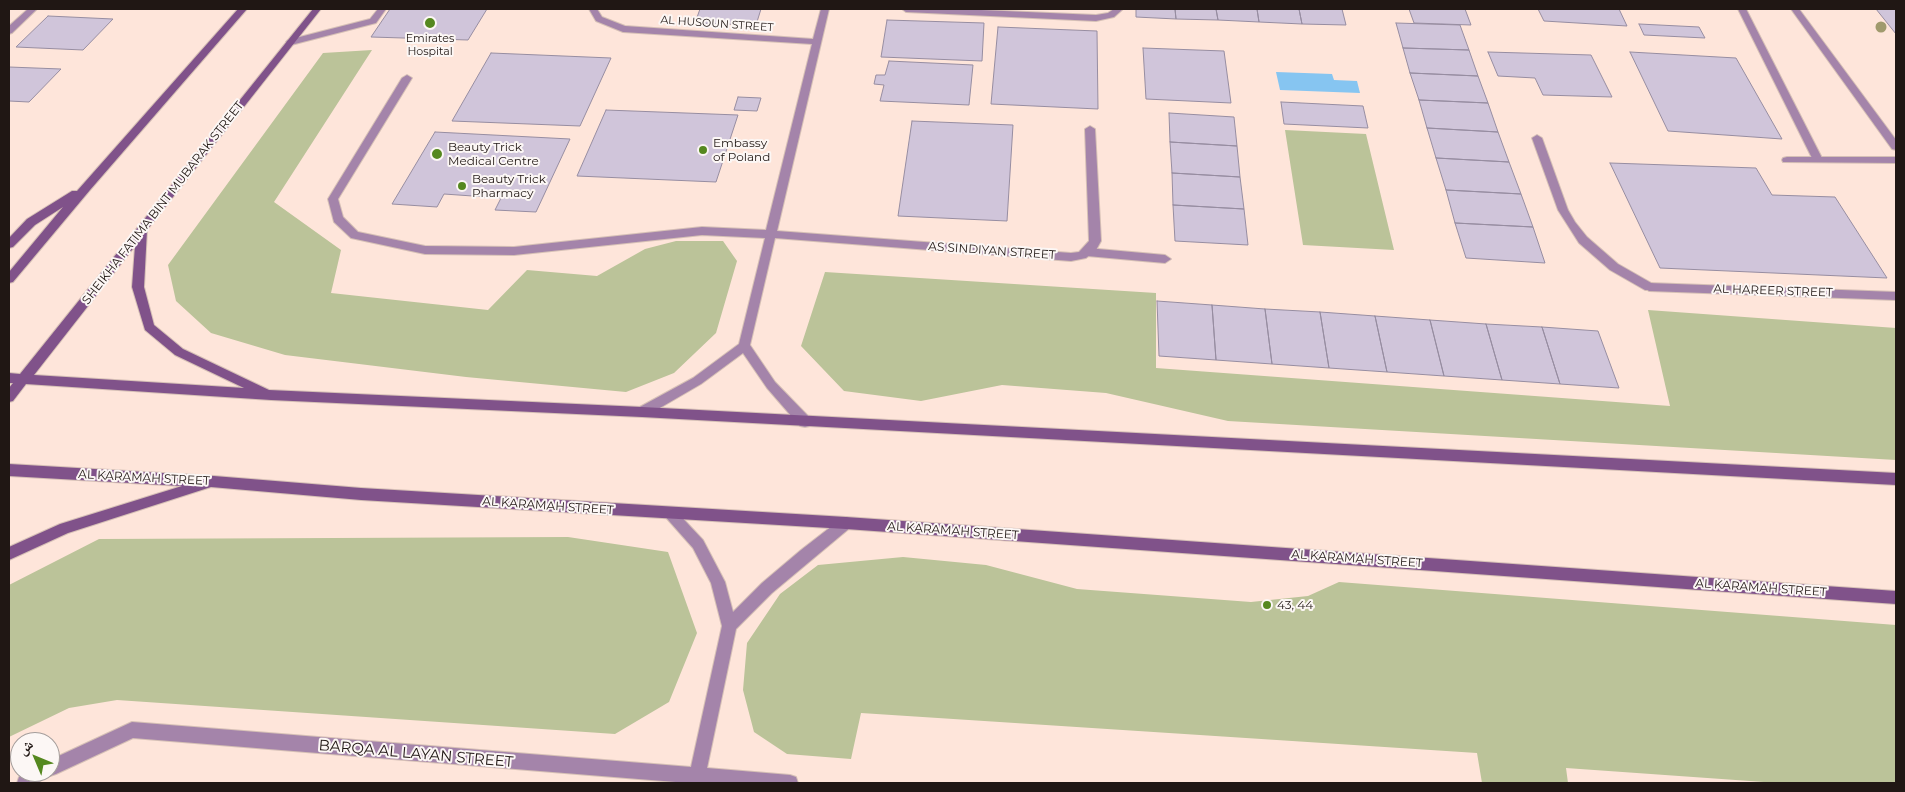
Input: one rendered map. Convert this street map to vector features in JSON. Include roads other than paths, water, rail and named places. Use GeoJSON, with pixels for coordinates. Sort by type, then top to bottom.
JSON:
{"type":"FeatureCollection","features":[{"type":"Feature","properties":{"kind":"main road"},"geometry":{"type":"LineString","coordinates":[[9,279],[86,187],[243,9]]}},
{"type":"Feature","properties":{"kind":"main road","name":"SHEIKHA FATIMA BINT MUBARAK STREET"},"geometry":{"type":"LineString","coordinates":[[9,397],[317,9]]}},
{"type":"Feature","properties":{"kind":"main road"},"geometry":{"type":"LineString","coordinates":[[9,244],[31,222],[86,187]]}},
{"type":"Feature","properties":{"kind":"main road"},"geometry":{"type":"LineString","coordinates":[[142,229],[138,287],[149,327],[179,352],[271,396]]}},
{"type":"Feature","properties":{"kind":"main road"},"geometry":{"type":"LineString","coordinates":[[9,378],[271,396],[642,412],[1896,479]]}},
{"type":"Feature","properties":{"kind":"main road","name":"AL KARAMAH STREET"},"geometry":{"type":"LineString","coordinates":[[9,470],[214,482],[361,494],[846,523],[1896,598]]}},
{"type":"Feature","properties":{"kind":"main road"},"geometry":{"type":"LineString","coordinates":[[9,554],[65,528],[214,482]]}},
{"type":"Feature","properties":{"kind":"street"},"geometry":{"type":"LineString","coordinates":[[9,31],[33,9]]}},
{"type":"Feature","properties":{"kind":"street"},"geometry":{"type":"LineString","coordinates":[[291,42],[373,21],[382,9]]}},
{"type":"Feature","properties":{"kind":"street","name":"AL HUSOUN STREET"},"geometry":{"type":"LineString","coordinates":[[593,9],[599,19],[623,30],[817,42]]}},
{"type":"Feature","properties":{"kind":"street"},"geometry":{"type":"LineString","coordinates":[[642,412],[697,381],[744,346],[825,9]]}},
{"type":"Feature","properties":{"kind":"street"},"geometry":{"type":"LineString","coordinates":[[906,9],[1096,18],[1111,15],[1119,9]]}},
{"type":"Feature","properties":{"kind":"street"},"geometry":{"type":"LineString","coordinates":[[1742,9],[1818,160]]}},
{"type":"Feature","properties":{"kind":"street"},"geometry":{"type":"LineString","coordinates":[[1795,9],[1896,147]]}},
{"type":"Feature","properties":{"kind":"street","name":"AS SINDIYAN STREET"},"geometry":{"type":"LineString","coordinates":[[407,78],[333,199],[338,218],[356,235],[425,250],[514,251],[702,231],[770,234],[1071,257],[1087,252],[1165,259]]}},
{"type":"Feature","properties":{"kind":"street"},"geometry":{"type":"LineString","coordinates":[[1087,252],[1095,241],[1090,129]]}},
{"type":"Feature","properties":{"kind":"street","name":"AL HAREER STREET"},"geometry":{"type":"LineString","coordinates":[[1537,138],[1564,210],[1583,240],[1614,267],[1649,287],[1896,296]]}},
{"type":"Feature","properties":{"kind":"street"},"geometry":{"type":"LineString","coordinates":[[1787,160],[1896,160]]}},
{"type":"Feature","properties":{"kind":"street"},"geometry":{"type":"LineString","coordinates":[[744,346],[771,385],[805,422]]}},
{"type":"Feature","properties":{"kind":"street"},"geometry":{"type":"LineString","coordinates":[[669,513],[698,544],[714,574],[718,582],[729,626],[697,780]]}},
{"type":"Feature","properties":{"kind":"street"},"geometry":{"type":"LineString","coordinates":[[729,626],[767,588],[846,523]]}},
{"type":"Feature","properties":{"kind":"street","name":"BARQA AL LAYAN STREET"},"geometry":{"type":"LineString","coordinates":[[60,763],[132,730],[697,780],[790,783]]}},
{"type":"Feature","properties":{"kind":"water"},"geometry":{"type":"Polygon","coordinates":[[[1276,72],[1332,74],[1334,80],[1357,81],[1360,93],[1280,90],[1276,72]]]}},
{"type":"Feature","properties":{"kind":"place","name":"Emirates Hospital"},"geometry":{"type":"Point","coordinates":[430,23]}},
{"type":"Feature","properties":{"kind":"place","name":"Embassy of Poland"},"geometry":{"type":"Point","coordinates":[703,150]}},
{"type":"Feature","properties":{"kind":"place","name":"Beauty Trick Medical Centre"},"geometry":{"type":"Point","coordinates":[437,154]}},
{"type":"Feature","properties":{"kind":"place","name":"Beauty Trick Pharmacy"},"geometry":{"type":"Point","coordinates":[462,186]}},
{"type":"Feature","properties":{"kind":"place","name":"43, 44"},"geometry":{"type":"Point","coordinates":[1267,605]}}]}
